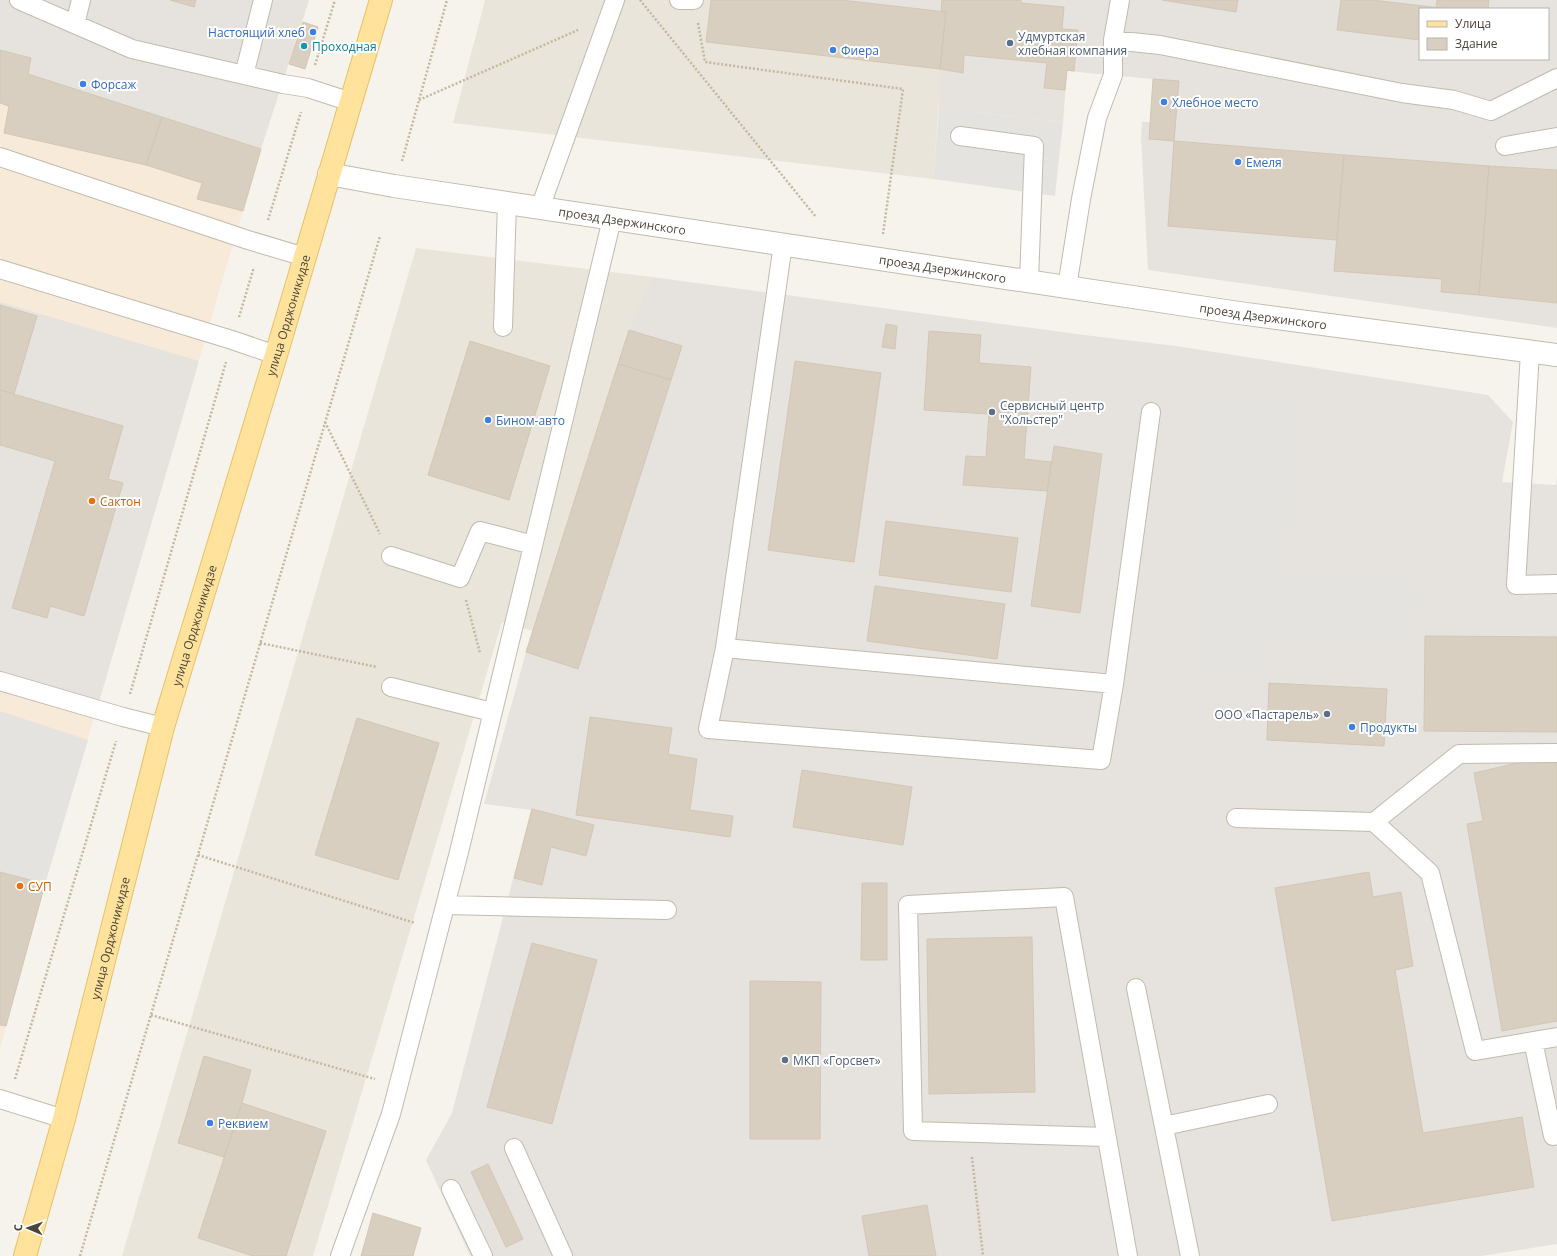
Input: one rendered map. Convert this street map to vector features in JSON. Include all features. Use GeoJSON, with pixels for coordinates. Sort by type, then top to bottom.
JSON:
{"type":"FeatureCollection","features":[{"type":"Feature","properties":{"kind":"main road","name":"улица Орджоникидзе"},"geometry":{"type":"LineString","coordinates":[[24,1256],[64,1119],[163,727],[276,355],[381,0]]}},
{"type":"Feature","properties":{"kind":"street","name":"проезд Дзержинского"},"geometry":{"type":"LineString","coordinates":[[329,174],[507,203],[1239,313],[1557,355]]}},
{"type":"Feature","properties":{"kind":"lane"},"geometry":{"type":"LineString","coordinates":[[19,0],[132,49],[283,84],[308,88],[351,102]]}},
{"type":"Feature","properties":{"kind":"lane"},"geometry":{"type":"LineString","coordinates":[[75,24],[81,0]]}},
{"type":"Feature","properties":{"kind":"lane"},"geometry":{"type":"LineString","coordinates":[[244,75],[264,0]]}},
{"type":"Feature","properties":{"kind":"lane"},"geometry":{"type":"LineString","coordinates":[[540,208],[615,0]]}},
{"type":"Feature","properties":{"kind":"lane"},"geometry":{"type":"LineString","coordinates":[[1067,287],[1080,199],[1097,118],[1113,75],[1113,40],[1120,0]]}},
{"type":"Feature","properties":{"kind":"lane"},"geometry":{"type":"LineString","coordinates":[[1113,40],[1160,46],[1402,93],[1454,100],[1491,110],[1557,78]]}},
{"type":"Feature","properties":{"kind":"lane"},"geometry":{"type":"LineString","coordinates":[[960,136],[1034,146],[1029,281]]}},
{"type":"Feature","properties":{"kind":"lane"},"geometry":{"type":"LineString","coordinates":[[1505,146],[1557,137]]}},
{"type":"Feature","properties":{"kind":"lane"},"geometry":{"type":"LineString","coordinates":[[0,157],[305,257]]}},
{"type":"Feature","properties":{"kind":"lane"},"geometry":{"type":"LineString","coordinates":[[503,327],[507,203]]}},
{"type":"Feature","properties":{"kind":"lane"},"geometry":{"type":"LineString","coordinates":[[340,1256],[391,1114],[445,905],[612,219]]}},
{"type":"Feature","properties":{"kind":"lane"},"geometry":{"type":"LineString","coordinates":[[783,244],[725,648],[708,729],[1100,760],[1114,684],[1151,412]]}},
{"type":"Feature","properties":{"kind":"lane"},"geometry":{"type":"LineString","coordinates":[[0,269],[232,340],[276,355]]}},
{"type":"Feature","properties":{"kind":"lane"},"geometry":{"type":"LineString","coordinates":[[1530,352],[1516,586],[1557,584]]}},
{"type":"Feature","properties":{"kind":"lane"},"geometry":{"type":"LineString","coordinates":[[391,556],[460,578],[480,531],[533,545]]}},
{"type":"Feature","properties":{"kind":"lane"},"geometry":{"type":"LineString","coordinates":[[725,648],[1114,684]]}},
{"type":"Feature","properties":{"kind":"lane"},"geometry":{"type":"LineString","coordinates":[[0,681],[123,717],[163,727]]}},
{"type":"Feature","properties":{"kind":"lane"},"geometry":{"type":"LineString","coordinates":[[391,687],[492,712]]}},
{"type":"Feature","properties":{"kind":"lane"},"geometry":{"type":"LineString","coordinates":[[1236,818],[1374,822],[1459,754],[1557,753]]}},
{"type":"Feature","properties":{"kind":"lane"},"geometry":{"type":"LineString","coordinates":[[1374,822],[1430,873],[1475,1051],[1557,1037]]}},
{"type":"Feature","properties":{"kind":"lane"},"geometry":{"type":"LineString","coordinates":[[1106,1137],[913,1131],[908,905],[1064,897],[1128,1256]]}},
{"type":"Feature","properties":{"kind":"lane"},"geometry":{"type":"LineString","coordinates":[[445,905],[667,910]]}},
{"type":"Feature","properties":{"kind":"lane"},"geometry":{"type":"LineString","coordinates":[[1136,988],[1190,1256]]}},
{"type":"Feature","properties":{"kind":"lane"},"geometry":{"type":"LineString","coordinates":[[1533,1041],[1553,1136],[1557,1135]]}},
{"type":"Feature","properties":{"kind":"lane"},"geometry":{"type":"LineString","coordinates":[[4,1101],[64,1119]]}},
{"type":"Feature","properties":{"kind":"lane"},"geometry":{"type":"LineString","coordinates":[[1164,1126],[1268,1104]]}},
{"type":"Feature","properties":{"kind":"lane"},"geometry":{"type":"LineString","coordinates":[[514,1148],[563,1256]]}},
{"type":"Feature","properties":{"kind":"lane"},"geometry":{"type":"LineString","coordinates":[[451,1188],[483,1256]]}},
{"type":"Feature","properties":{"kind":"path"},"geometry":{"type":"LineString","coordinates":[[4,1101],[123,717],[232,340],[335,0]]}},
{"type":"Feature","properties":{"kind":"path"},"geometry":{"type":"LineString","coordinates":[[402,161],[447,0]]}},
{"type":"Feature","properties":{"kind":"path"},"geometry":{"type":"LineString","coordinates":[[640,0],[816,217]]}},
{"type":"Feature","properties":{"kind":"path"},"geometry":{"type":"LineString","coordinates":[[689,0],[705,62],[903,89],[879,259]]}},
{"type":"Feature","properties":{"kind":"path"},"geometry":{"type":"LineString","coordinates":[[419,100],[609,17]]}},
{"type":"Feature","properties":{"kind":"path"},"geometry":{"type":"LineString","coordinates":[[80,1256],[380,236]]}},
{"type":"Feature","properties":{"kind":"path"},"geometry":{"type":"LineString","coordinates":[[325,422],[391,556]]}},
{"type":"Feature","properties":{"kind":"path"},"geometry":{"type":"LineString","coordinates":[[460,578],[482,660]]}},
{"type":"Feature","properties":{"kind":"path"},"geometry":{"type":"LineString","coordinates":[[260,643],[385,669],[391,687]]}},
{"type":"Feature","properties":{"kind":"path"},"geometry":{"type":"LineString","coordinates":[[198,855],[438,930]]}},
{"type":"Feature","properties":{"kind":"path"},"geometry":{"type":"LineString","coordinates":[[151,1015],[398,1085]]}},
{"type":"Feature","properties":{"kind":"path"},"geometry":{"type":"LineString","coordinates":[[969,1132],[983,1256]]}},
{"type":"Feature","properties":{"kind":"shaded area"},"geometry":{"type":"Polygon","coordinates":[[[0,0],[309,0],[261,149],[45,884],[0,1048],[0,0]]]}},
{"type":"Feature","properties":{"kind":"shaded area"},"geometry":{"type":"Polygon","coordinates":[[[0,0],[309,0],[261,149],[28,74],[31,58],[0,50],[0,0]]]}},
{"type":"Feature","properties":{"kind":"shaded area"},"geometry":{"type":"Polygon","coordinates":[[[485,0],[842,0],[946,12],[933,179],[453,123],[485,0]]]}},
{"type":"Feature","properties":{"kind":"shaded area"},"geometry":{"type":"Polygon","coordinates":[[[841,0],[1557,0],[1557,328],[1148,270],[1141,138],[1142,122],[1150,122],[1153,79],[1067,71],[1063,122],[939,108],[940,69],[946,12],[841,0]]]}},
{"type":"Feature","properties":{"kind":"shaded area"},"geometry":{"type":"Polygon","coordinates":[[[939,108],[1063,122],[1055,196],[933,179],[939,108]]]}},
{"type":"Feature","properties":{"kind":"shaded area"},"geometry":{"type":"Polygon","coordinates":[[[416,248],[652,277],[533,631],[502,622],[313,1256],[122,1256],[416,248]]]}},
{"type":"Feature","properties":{"kind":"shaded area"},"geometry":{"type":"Polygon","coordinates":[[[652,277],[1176,346],[1488,395],[1513,422],[1502,482],[1556,485],[1557,477],[1557,1244],[1481,1256],[470,1256],[426,1160],[452,1113],[531,810],[484,804],[526,652],[629,330],[652,277]]]}},
{"type":"Feature","properties":{"kind":"shaded area"},"geometry":{"type":"Polygon","coordinates":[[[0,302],[199,361],[99,702],[0,673],[0,302]]]}},
{"type":"Feature","properties":{"kind":"shaded area"},"geometry":{"type":"Polygon","coordinates":[[[1197,395],[1292,401],[1287,574],[1418,578],[1415,652],[1271,648],[1269,683],[1192,677],[1197,395]]]}},
{"type":"Feature","properties":{"kind":"shaded area"},"geometry":{"type":"Polygon","coordinates":[[[0,711],[88,740],[45,884],[0,872],[0,711]]]}},
{"type":"Feature","properties":{"kind":"building"},"geometry":{"type":"Polygon","coordinates":[[[170,0],[196,0],[194,7],[170,0]]]}},
{"type":"Feature","properties":{"kind":"building"},"geometry":{"type":"Polygon","coordinates":[[[711,0],[841,0],[946,12],[940,69],[706,42],[711,0]]]}},
{"type":"Feature","properties":{"kind":"building","name":"Удмуртская хлебная компания"},"geometry":{"type":"Polygon","coordinates":[[[942,0],[1021,0],[1021,3],[1064,7],[1062,29],[1078,30],[1074,71],[1067,70],[1065,90],[1044,88],[1047,63],[964,55],[963,73],[940,69],[946,12],[941,12],[942,0]]]}},
{"type":"Feature","properties":{"kind":"building"},"geometry":{"type":"Polygon","coordinates":[[[1162,0],[1238,0],[1236,12],[1162,0]]]}},
{"type":"Feature","properties":{"kind":"building"},"geometry":{"type":"Polygon","coordinates":[[[1341,0],[1372,0],[1440,8],[1419,8],[1419,40],[1337,30],[1341,0]]]}},
{"type":"Feature","properties":{"kind":"building"},"geometry":{"type":"Polygon","coordinates":[[[1437,0],[1489,0],[1488,8],[1436,7],[1437,0]]]}},
{"type":"Feature","properties":{"kind":"building","name":"Проходная"},"geometry":{"type":"Polygon","coordinates":[[[303,22],[318,27],[305,69],[289,64],[303,22]]]}},
{"type":"Feature","properties":{"kind":"building"},"geometry":{"type":"Polygon","coordinates":[[[0,50],[31,58],[28,74],[162,117],[146,165],[4,133],[9,106],[0,103],[0,50]]]}},
{"type":"Feature","properties":{"kind":"building"},"geometry":{"type":"Polygon","coordinates":[[[1153,79],[1179,81],[1174,141],[1149,139],[1153,79]]]}},
{"type":"Feature","properties":{"kind":"building"},"geometry":{"type":"Polygon","coordinates":[[[162,117],[261,149],[243,211],[197,199],[202,183],[146,165],[162,117]]]}},
{"type":"Feature","properties":{"kind":"building"},"geometry":{"type":"Polygon","coordinates":[[[1174,141],[1344,155],[1337,240],[1168,226],[1174,141]]]}},
{"type":"Feature","properties":{"kind":"building"},"geometry":{"type":"Polygon","coordinates":[[[1344,155],[1489,166],[1479,295],[1441,292],[1442,279],[1334,271],[1344,155]]]}},
{"type":"Feature","properties":{"kind":"building"},"geometry":{"type":"Polygon","coordinates":[[[1489,166],[1557,170],[1557,303],[1479,295],[1489,166]]]}},
{"type":"Feature","properties":{"kind":"building"},"geometry":{"type":"Polygon","coordinates":[[[0,305],[37,316],[14,394],[0,390],[0,305]]]}},
{"type":"Feature","properties":{"kind":"building"},"geometry":{"type":"Polygon","coordinates":[[[886,324],[897,326],[895,349],[882,347],[886,324]]]}},
{"type":"Feature","properties":{"kind":"building"},"geometry":{"type":"Polygon","coordinates":[[[629,330],[682,346],[671,380],[618,364],[629,330]]]}},
{"type":"Feature","properties":{"kind":"building","name":"Сервисный центр \"Хольстер\""},"geometry":{"type":"Polygon","coordinates":[[[929,331],[981,335],[979,363],[1031,367],[1024,459],[1051,462],[1047,491],[963,485],[966,456],[986,457],[989,414],[924,410],[929,331]]]}},
{"type":"Feature","properties":{"kind":"building"},"geometry":{"type":"Polygon","coordinates":[[[470,341],[550,366],[509,500],[428,475],[470,341]]]}},
{"type":"Feature","properties":{"kind":"building"},"geometry":{"type":"Polygon","coordinates":[[[795,361],[881,373],[854,562],[768,550],[795,361]]]}},
{"type":"Feature","properties":{"kind":"building"},"geometry":{"type":"Polygon","coordinates":[[[618,364],[671,380],[578,669],[526,652],[618,364]]]}},
{"type":"Feature","properties":{"kind":"building"},"geometry":{"type":"Polygon","coordinates":[[[0,390],[123,426],[108,479],[123,483],[84,616],[50,606],[47,618],[12,608],[55,461],[0,445],[0,390]]]}},
{"type":"Feature","properties":{"kind":"building"},"geometry":{"type":"Polygon","coordinates":[[[1054,446],[1102,454],[1080,613],[1031,606],[1054,446]]]}},
{"type":"Feature","properties":{"kind":"building"},"geometry":{"type":"Polygon","coordinates":[[[886,521],[1018,538],[1011,592],[879,575],[886,521]]]}},
{"type":"Feature","properties":{"kind":"building"},"geometry":{"type":"Polygon","coordinates":[[[875,586],[1005,604],[997,659],[867,641],[875,586]]]}},
{"type":"Feature","properties":{"kind":"building"},"geometry":{"type":"Polygon","coordinates":[[[1425,636],[1557,637],[1557,732],[1424,731],[1425,636]]]}},
{"type":"Feature","properties":{"kind":"building","name":"ООО «Пастарель»"},"geometry":{"type":"Polygon","coordinates":[[[1269,683],[1387,689],[1384,746],[1267,740],[1269,683]]]}},
{"type":"Feature","properties":{"kind":"building"},"geometry":{"type":"Polygon","coordinates":[[[590,717],[672,728],[668,754],[697,759],[690,810],[733,816],[730,837],[576,815],[590,717]]]}},
{"type":"Feature","properties":{"kind":"building"},"geometry":{"type":"Polygon","coordinates":[[[357,718],[439,743],[398,880],[315,855],[357,718]]]}},
{"type":"Feature","properties":{"kind":"building"},"geometry":{"type":"Polygon","coordinates":[[[1557,760],[1557,1021],[1502,1031],[1467,824],[1483,821],[1474,773],[1522,762],[1557,760]]]}},
{"type":"Feature","properties":{"kind":"building"},"geometry":{"type":"Polygon","coordinates":[[[802,770],[912,787],[903,845],[793,827],[802,770]]]}},
{"type":"Feature","properties":{"kind":"building"},"geometry":{"type":"Polygon","coordinates":[[[532,809],[594,825],[586,856],[551,847],[542,885],[514,878],[532,809]]]}},
{"type":"Feature","properties":{"kind":"building"},"geometry":{"type":"Polygon","coordinates":[[[0,872],[45,884],[6,1026],[0,1025],[0,872]]]}},
{"type":"Feature","properties":{"kind":"building"},"geometry":{"type":"Polygon","coordinates":[[[1369,872],[1373,897],[1401,892],[1413,966],[1395,970],[1423,1133],[1522,1117],[1534,1187],[1332,1221],[1275,888],[1369,872]]]}},
{"type":"Feature","properties":{"kind":"building"},"geometry":{"type":"Polygon","coordinates":[[[862,883],[887,883],[887,960],[861,960],[862,883]]]}},
{"type":"Feature","properties":{"kind":"building"},"geometry":{"type":"Polygon","coordinates":[[[1032,937],[1035,1092],[929,1094],[927,939],[1032,937]]]}},
{"type":"Feature","properties":{"kind":"building"},"geometry":{"type":"Polygon","coordinates":[[[532,943],[597,960],[552,1124],[487,1107],[532,943]]]}},
{"type":"Feature","properties":{"kind":"building","name":"МКП «Горсвет»"},"geometry":{"type":"Polygon","coordinates":[[[750,981],[821,982],[820,1139],[750,1139],[750,981]]]}},
{"type":"Feature","properties":{"kind":"building","name":"Реквием"},"geometry":{"type":"Polygon","coordinates":[[[204,1056],[251,1070],[224,1157],[178,1143],[204,1056]]]}},
{"type":"Feature","properties":{"kind":"building"},"geometry":{"type":"Polygon","coordinates":[[[242,1103],[326,1131],[286,1256],[253,1256],[198,1238],[242,1103]]]}},
{"type":"Feature","properties":{"kind":"building"},"geometry":{"type":"Polygon","coordinates":[[[488,1164],[523,1239],[506,1247],[471,1172],[488,1164]]]}},
{"type":"Feature","properties":{"kind":"building"},"geometry":{"type":"Polygon","coordinates":[[[927,1205],[936,1256],[869,1256],[862,1216],[927,1205]]]}},
{"type":"Feature","properties":{"kind":"building"},"geometry":{"type":"Polygon","coordinates":[[[373,1213],[421,1228],[413,1256],[361,1256],[373,1213]]]}},
{"type":"Feature","properties":{"kind":"place","name":"Настоящий хлеб"},"geometry":{"type":"Point","coordinates":[313,32]}},
{"type":"Feature","properties":{"kind":"place","name":"Удмуртская хлебная компания"},"geometry":{"type":"Point","coordinates":[1010,43]}},
{"type":"Feature","properties":{"kind":"place","name":"Проходная"},"geometry":{"type":"Point","coordinates":[304,46]}},
{"type":"Feature","properties":{"kind":"place","name":"Фиера"},"geometry":{"type":"Point","coordinates":[833,50]}},
{"type":"Feature","properties":{"kind":"place","name":"Форсаж"},"geometry":{"type":"Point","coordinates":[83,84]}},
{"type":"Feature","properties":{"kind":"place","name":"Хлебное место"},"geometry":{"type":"Point","coordinates":[1164,102]}},
{"type":"Feature","properties":{"kind":"place","name":"Емеля"},"geometry":{"type":"Point","coordinates":[1238,162]}},
{"type":"Feature","properties":{"kind":"place","name":"Сервисный центр \"Хольстер\""},"geometry":{"type":"Point","coordinates":[992,412]}},
{"type":"Feature","properties":{"kind":"place","name":"Бином-авто"},"geometry":{"type":"Point","coordinates":[488,420]}},
{"type":"Feature","properties":{"kind":"place","name":"Сактон"},"geometry":{"type":"Point","coordinates":[92,501]}},
{"type":"Feature","properties":{"kind":"place","name":"ООО «Пастарель»"},"geometry":{"type":"Point","coordinates":[1327,714]}},
{"type":"Feature","properties":{"kind":"place","name":"Продукты"},"geometry":{"type":"Point","coordinates":[1352,727]}},
{"type":"Feature","properties":{"kind":"place","name":"СУП"},"geometry":{"type":"Point","coordinates":[20,886]}},
{"type":"Feature","properties":{"kind":"place","name":"МКП «Горсвет»"},"geometry":{"type":"Point","coordinates":[785,1060]}},
{"type":"Feature","properties":{"kind":"place","name":"Реквием"},"geometry":{"type":"Point","coordinates":[210,1123]}}]}
